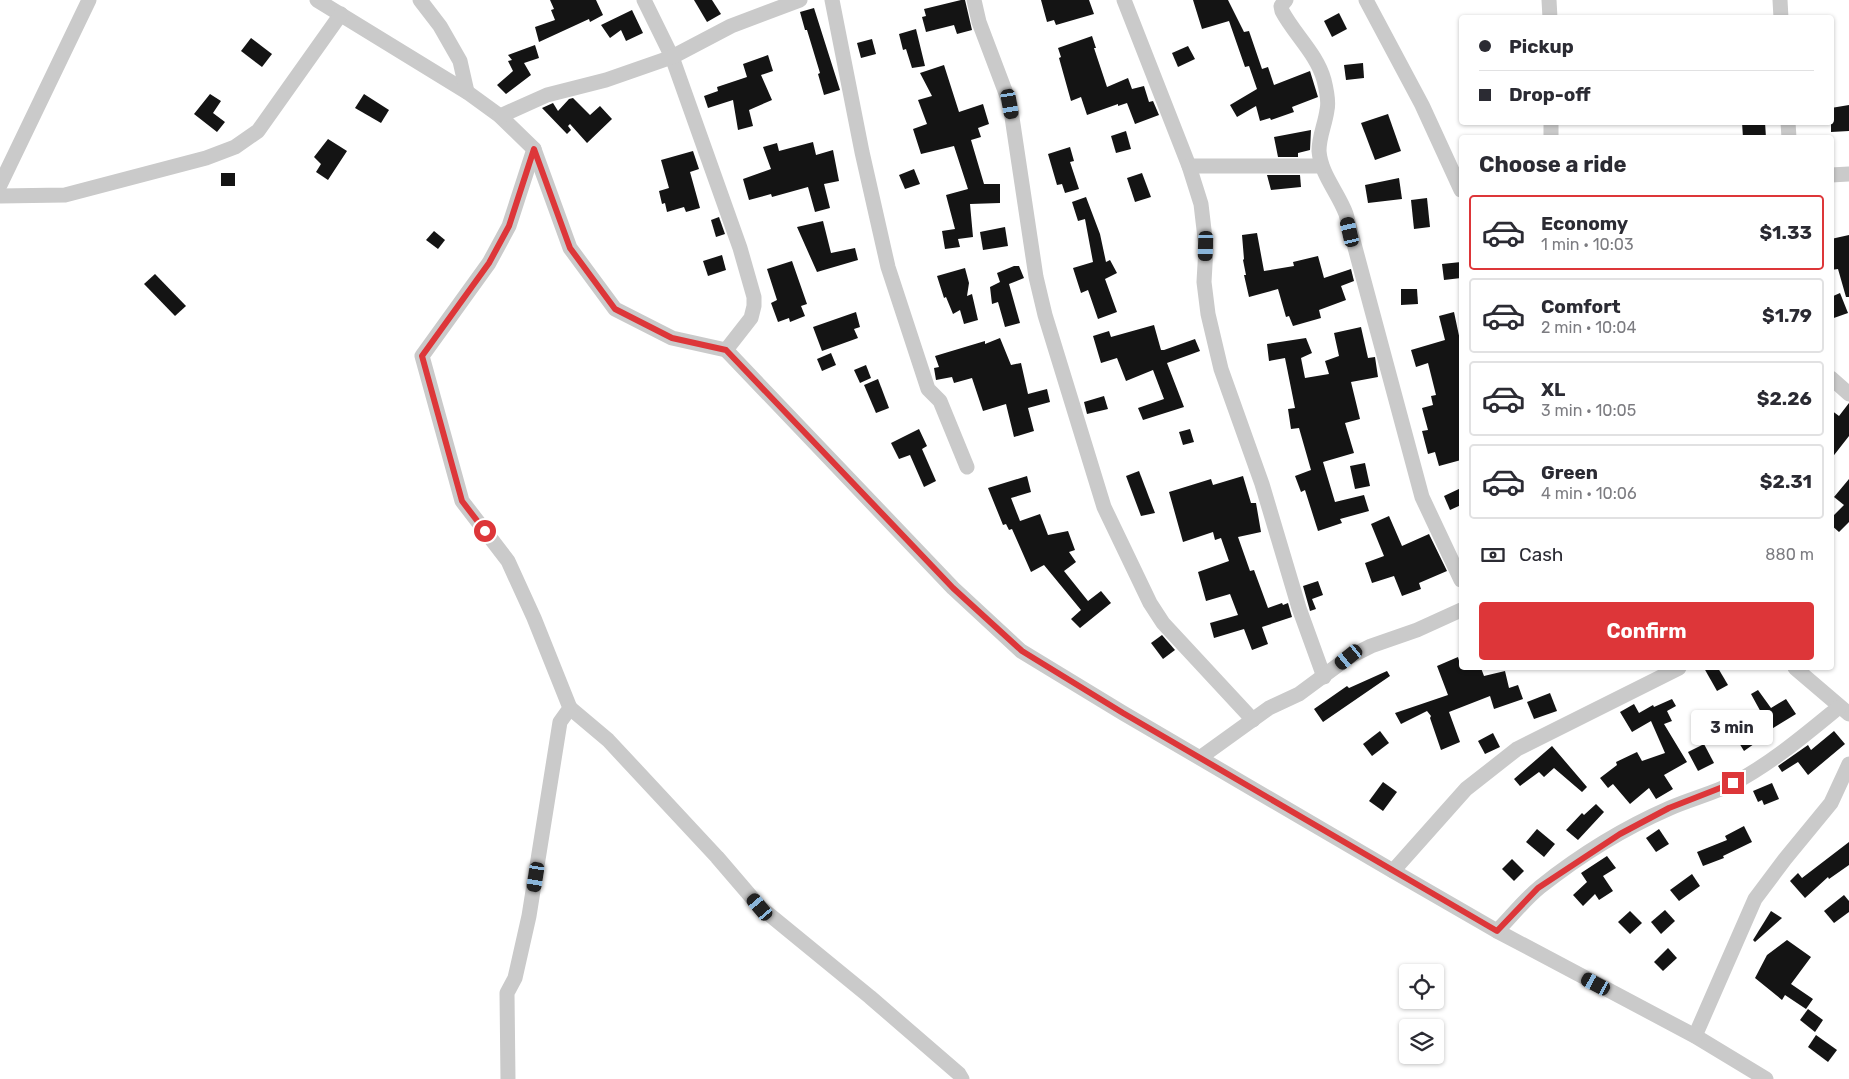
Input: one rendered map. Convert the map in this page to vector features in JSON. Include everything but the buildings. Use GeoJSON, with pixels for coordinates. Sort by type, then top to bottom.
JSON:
{"type":"FeatureCollection","features":[{"type":"Feature","properties":{"kind":"street"},"geometry":{"type":"LineString","coordinates":[[0,185],[89,0]]}},
{"type":"Feature","properties":{"kind":"street"},"geometry":{"type":"LineString","coordinates":[[317,0],[467,92],[500,116],[534,149],[570,248],[615,309],[672,338],[726,350],[953,588],[1022,651],[1123,713],[1497,931],[1695,1036],[1766,1079]]}},
{"type":"Feature","properties":{"kind":"street"},"geometry":{"type":"LineString","coordinates":[[420,0],[440,26],[460,61],[467,92]]}},
{"type":"Feature","properties":{"kind":"street"},"geometry":{"type":"LineString","coordinates":[[644,0],[672,56],[740,248],[754,297],[751,318],[726,350]]}},
{"type":"Feature","properties":{"kind":"street"},"geometry":{"type":"LineString","coordinates":[[832,0],[862,152],[888,267],[928,389],[940,401],[968,467]]}},
{"type":"Feature","properties":{"kind":"street"},"geometry":{"type":"LineString","coordinates":[[974,0],[979,22],[1010,104],[1036,277],[1048,324],[1104,507],[1150,603],[1162,623],[1252,720]]}},
{"type":"Feature","properties":{"kind":"street"},"geometry":{"type":"LineString","coordinates":[[1124,0],[1189,166],[1201,204],[1206,246],[1204,282],[1208,314],[1222,369],[1262,484],[1299,608],[1324,677]]}},
{"type":"Feature","properties":{"kind":"street"},"geometry":{"type":"LineString","coordinates":[[1286,0],[1281,6],[1282,11],[1309,50],[1324,79],[1328,109],[1320,135],[1319,152],[1322,166],[1328,181],[1341,199],[1346,214],[1422,498],[1459,576]]}},
{"type":"Feature","properties":{"kind":"street"},"geometry":{"type":"LineString","coordinates":[[1366,0],[1458,174]]}},
{"type":"Feature","properties":{"kind":"street"},"geometry":{"type":"LineString","coordinates":[[1549,0],[1550,15]]}},
{"type":"Feature","properties":{"kind":"street"},"geometry":{"type":"LineString","coordinates":[[1780,0],[1781,15]]}},
{"type":"Feature","properties":{"kind":"street"},"geometry":{"type":"LineString","coordinates":[[500,116],[547,95],[606,80],[672,56],[731,26],[795,1]]}},
{"type":"Feature","properties":{"kind":"street"},"geometry":{"type":"LineString","coordinates":[[0,196],[47,196],[73,193],[206,158],[235,147],[258,131],[341,14]]}},
{"type":"Feature","properties":{"kind":"street"},"geometry":{"type":"LineString","coordinates":[[534,149],[509,226],[489,263],[422,356],[462,501],[508,561],[534,618],[570,708],[608,740],[717,857],[760,907],[870,996],[959,1074],[962,1079]]}},
{"type":"Feature","properties":{"kind":"street"},"geometry":{"type":"LineString","coordinates":[[1189,166],[1322,166]]}},
{"type":"Feature","properties":{"kind":"street"},"geometry":{"type":"LineString","coordinates":[[1834,175],[1849,174]]}},
{"type":"Feature","properties":{"kind":"street"},"geometry":{"type":"LineString","coordinates":[[1834,381],[1849,394]]}},
{"type":"Feature","properties":{"kind":"street"},"geometry":{"type":"LineString","coordinates":[[1200,757],[1270,708],[1299,694],[1349,657],[1370,646],[1417,630],[1459,611]]}},
{"type":"Feature","properties":{"kind":"street"},"geometry":{"type":"LineString","coordinates":[[1393,871],[1466,789],[1517,749],[1675,670]]}},
{"type":"Feature","properties":{"kind":"street"},"geometry":{"type":"LineString","coordinates":[[1497,931],[1538,888],[1575,862],[1620,834],[1669,808],[1708,794],[1750,774],[1844,711],[1796,670]]}},
{"type":"Feature","properties":{"kind":"street"},"geometry":{"type":"LineString","coordinates":[[508,1079],[507,993],[515,978],[530,916],[560,722],[570,708]]}},
{"type":"Feature","properties":{"kind":"street"},"geometry":{"type":"LineString","coordinates":[[1695,1036],[1755,899],[1784,859],[1831,803],[1849,764]]}},
{"type":"Feature","properties":{"kind":"route"},"geometry":{"type":"LineString","coordinates":[[485,531],[462,501],[422,356],[489,263],[509,226],[534,149],[547,180],[570,248],[615,309],[672,338],[726,350],[953,588],[1022,651],[1123,713],[1497,931],[1538,888],[1575,862],[1620,834],[1669,808],[1733,783]]}}]}
